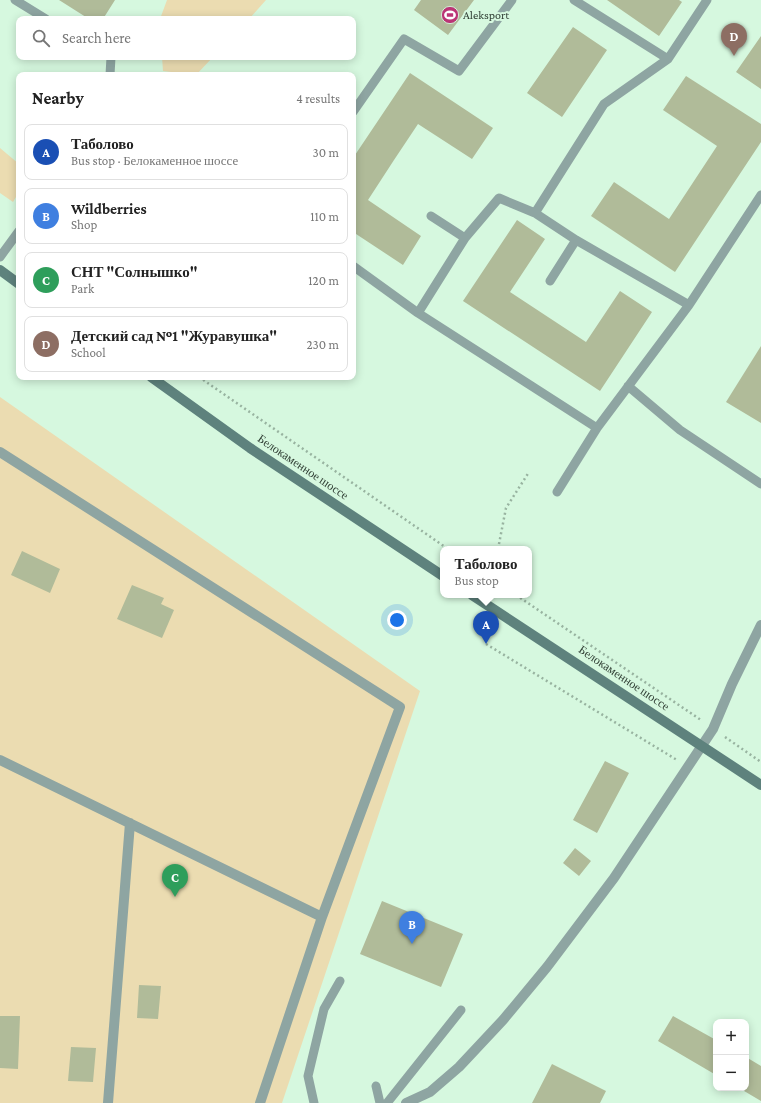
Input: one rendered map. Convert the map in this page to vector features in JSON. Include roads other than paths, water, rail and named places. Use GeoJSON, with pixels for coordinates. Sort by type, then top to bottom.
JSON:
{"type":"FeatureCollection","features":[{"type":"Feature","properties":{"kind":"main road"},"geometry":{"type":"LineString","coordinates":[[0,270],[16,282]]}},
{"type":"Feature","properties":{"kind":"main road","name":"Белокаменное шоссе"},"geometry":{"type":"LineString","coordinates":[[155,380],[256,452],[440,574]]}},
{"type":"Feature","properties":{"kind":"main road","name":"Белокаменное шоссе"},"geometry":{"type":"LineString","coordinates":[[477,598],[761,785]]}},
{"type":"Feature","properties":{"kind":"street"},"geometry":{"type":"LineString","coordinates":[[0,452],[400,707],[322,917],[260,1103]]}},
{"type":"Feature","properties":{"kind":"street"},"geometry":{"type":"LineString","coordinates":[[406,1103],[430,1092],[459,1067],[503,1020],[547,967],[614,878],[713,729],[732,684],[761,626]]}},
{"type":"Feature","properties":{"kind":"street"},"geometry":{"type":"LineString","coordinates":[[0,760],[322,917]]}},
{"type":"Feature","properties":{"kind":"street"},"geometry":{"type":"LineString","coordinates":[[108,1103],[130,823]]}},
{"type":"Feature","properties":{"kind":"lane"},"geometry":{"type":"LineString","coordinates":[[15,0],[41,16]]}},
{"type":"Feature","properties":{"kind":"lane"},"geometry":{"type":"LineString","coordinates":[[356,108],[404,39],[459,71],[512,0]]}},
{"type":"Feature","properties":{"kind":"lane"},"geometry":{"type":"LineString","coordinates":[[574,0],[668,59]]}},
{"type":"Feature","properties":{"kind":"lane"},"geometry":{"type":"LineString","coordinates":[[535,213],[604,104],[668,59],[707,0]]}},
{"type":"Feature","properties":{"kind":"lane"},"geometry":{"type":"LineString","coordinates":[[110,60],[110,72]]}},
{"type":"Feature","properties":{"kind":"lane"},"geometry":{"type":"LineString","coordinates":[[558,492],[597,428],[689,305],[761,195]]}},
{"type":"Feature","properties":{"kind":"lane"},"geometry":{"type":"LineString","coordinates":[[418,314],[465,238],[500,198],[535,213],[576,240],[689,305]]}},
{"type":"Feature","properties":{"kind":"lane"},"geometry":{"type":"LineString","coordinates":[[431,216],[465,238]]}},
{"type":"Feature","properties":{"kind":"lane"},"geometry":{"type":"LineString","coordinates":[[0,257],[16,235]]}},
{"type":"Feature","properties":{"kind":"lane"},"geometry":{"type":"LineString","coordinates":[[550,281],[576,240]]}},
{"type":"Feature","properties":{"kind":"lane"},"geometry":{"type":"LineString","coordinates":[[356,268],[418,314],[597,428]]}},
{"type":"Feature","properties":{"kind":"lane"},"geometry":{"type":"LineString","coordinates":[[628,386],[680,430],[761,484]]}},
{"type":"Feature","properties":{"kind":"lane"},"geometry":{"type":"LineString","coordinates":[[314,1103],[308,1076],[324,1009],[340,981]]}},
{"type":"Feature","properties":{"kind":"lane"},"geometry":{"type":"LineString","coordinates":[[387,1103],[461,1010]]}},
{"type":"Feature","properties":{"kind":"lane"},"geometry":{"type":"LineString","coordinates":[[376,1086],[380,1103]]}},
{"type":"Feature","properties":{"kind":"place","name":"Aleksport"},"geometry":{"type":"Point","coordinates":[450,15]}},
{"type":"Feature","properties":{"kind":"place","name":"Детский сад №1 \"Журавушка\""},"geometry":{"type":"Point","coordinates":[734,56]}},
{"type":"Feature","properties":{"kind":"place","name":"Таболово"},"geometry":{"type":"Point","coordinates":[486,644]}},
{"type":"Feature","properties":{"kind":"place","name":"СНТ \"Солнышко\""},"geometry":{"type":"Point","coordinates":[175,897]}},
{"type":"Feature","properties":{"kind":"place","name":"Wildberries"},"geometry":{"type":"Point","coordinates":[412,944]}}]}
